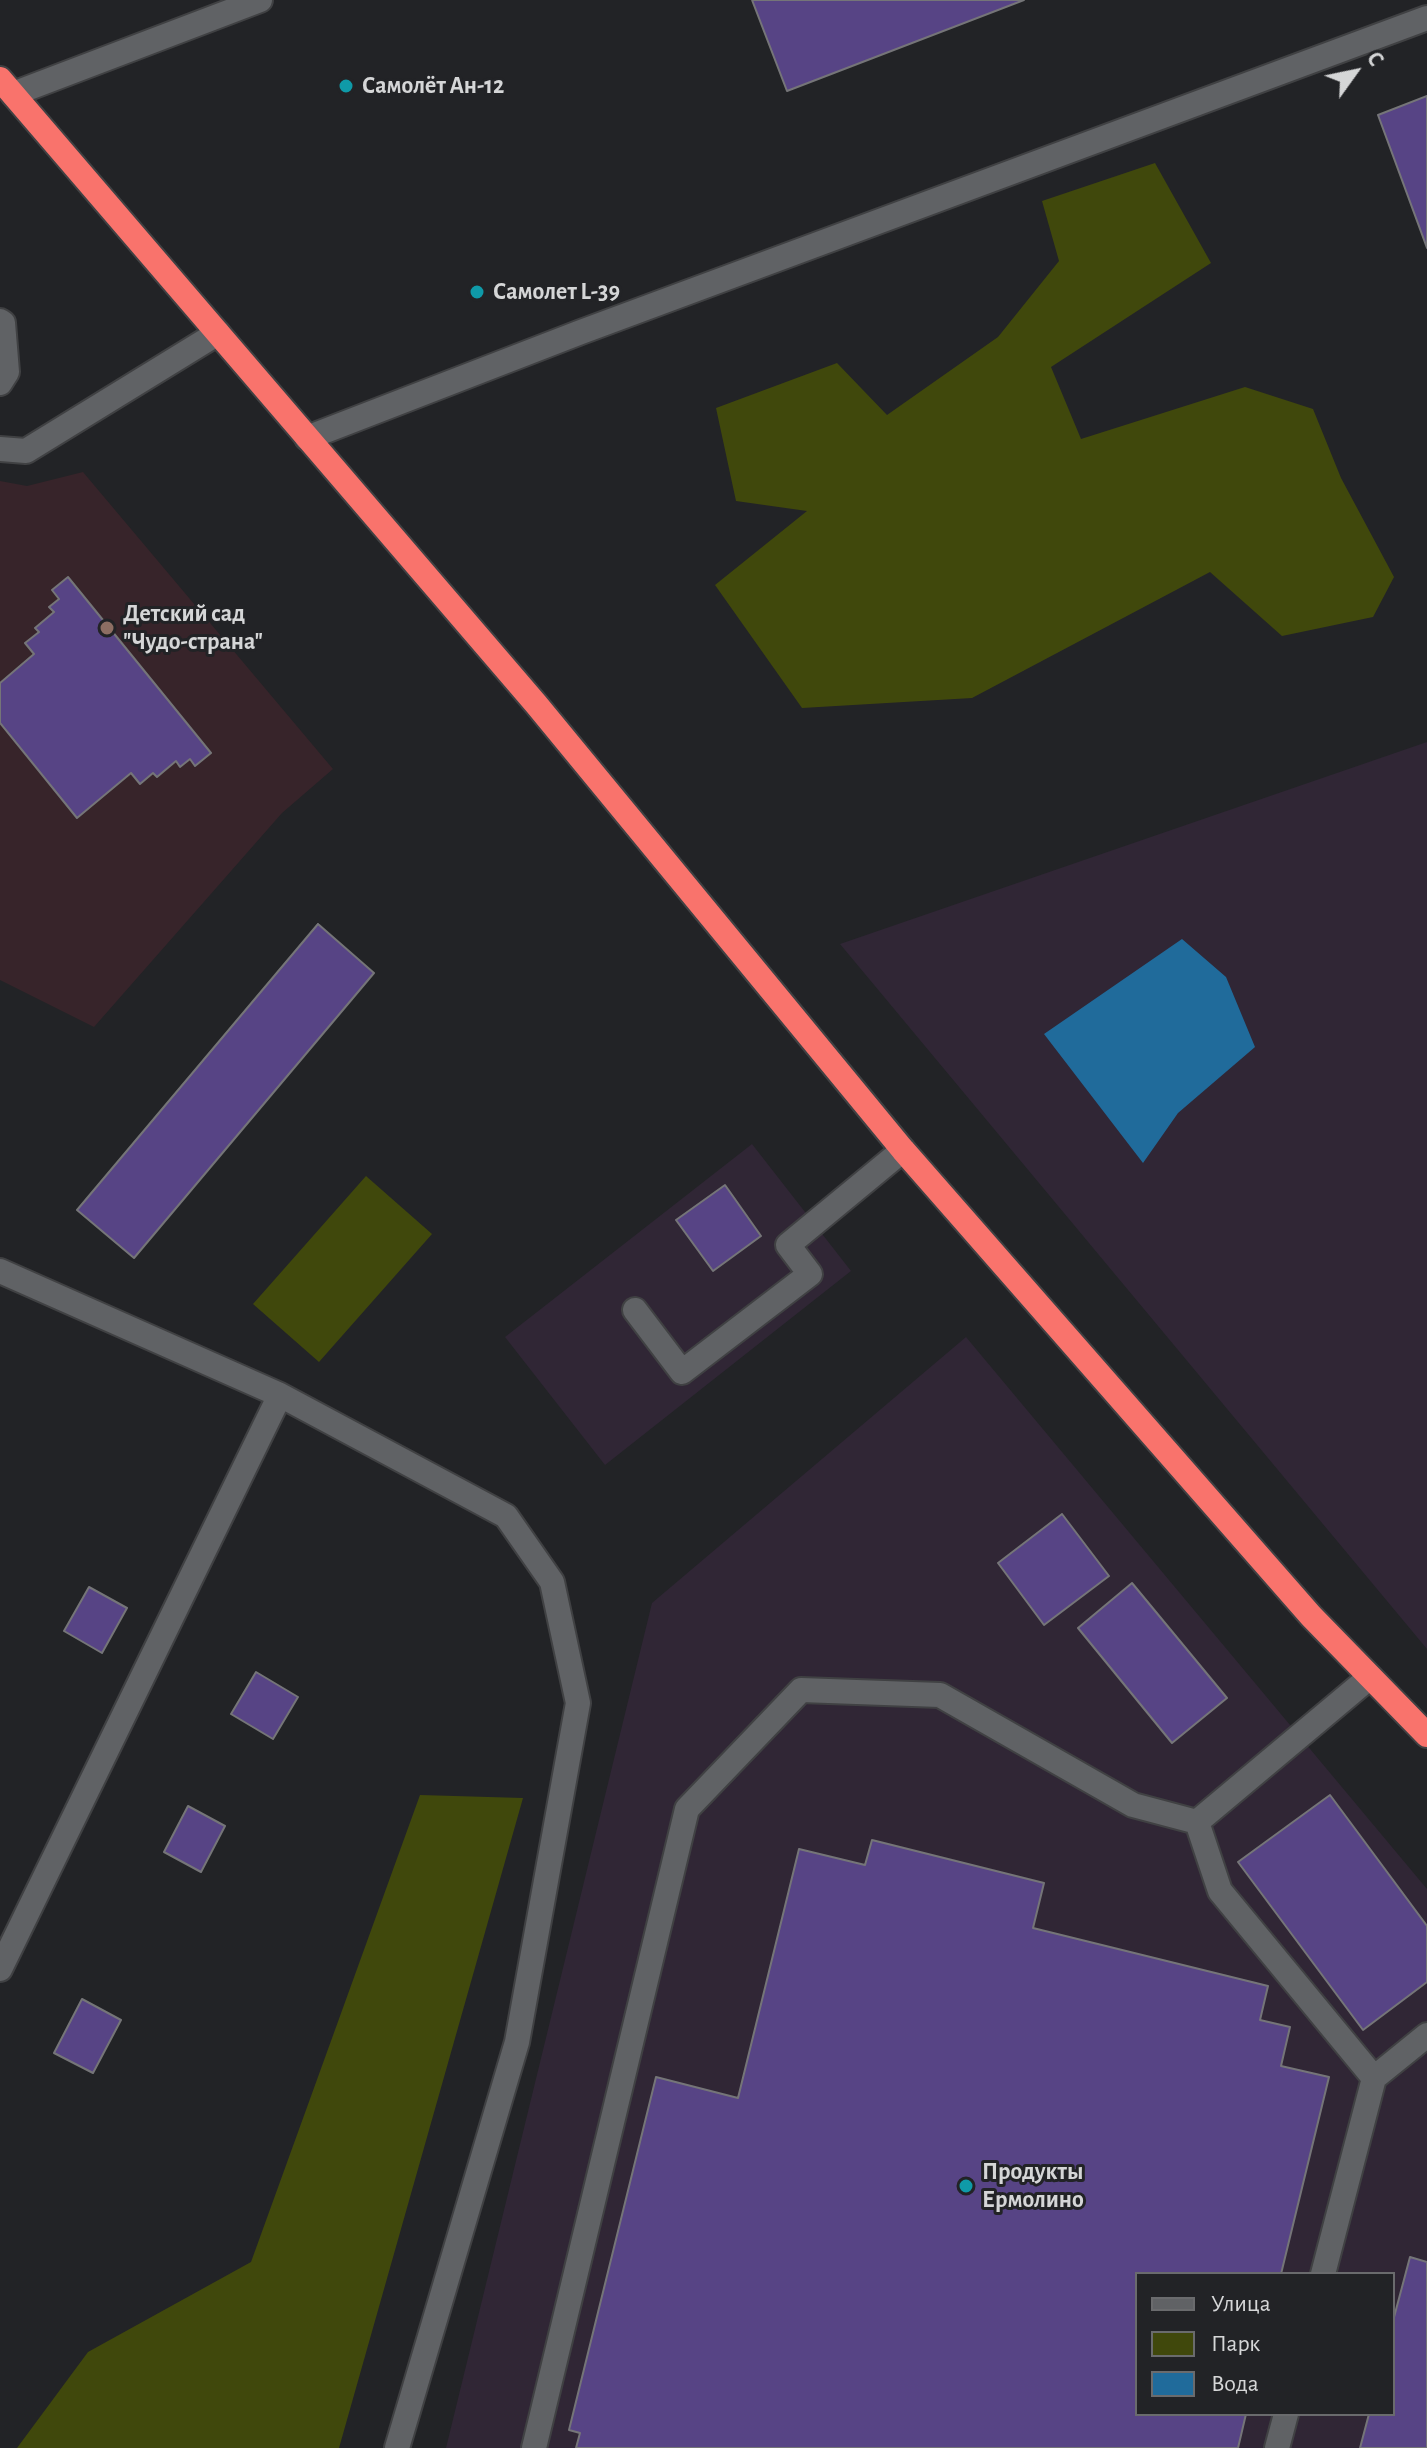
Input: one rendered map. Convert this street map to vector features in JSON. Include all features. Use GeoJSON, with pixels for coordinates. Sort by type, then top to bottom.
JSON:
{"type":"FeatureCollection","features":[{"type":"Feature","properties":{"kind":"highway"},"geometry":{"type":"LineString","coordinates":[[7,86],[536,704],[903,1150],[1311,1616],[1427,1735]]}},
{"type":"Feature","properties":{"kind":"street"},"geometry":{"type":"LineString","coordinates":[[7,86],[260,0]]}},
{"type":"Feature","properties":{"kind":"street"},"geometry":{"type":"LineString","coordinates":[[307,438],[581,332],[1427,18]]}},
{"type":"Feature","properties":{"kind":"street"},"geometry":{"type":"LineString","coordinates":[[0,321],[3,323],[7,372],[0,383]]}},
{"type":"Feature","properties":{"kind":"street"},"geometry":{"type":"LineString","coordinates":[[0,449],[26,451],[218,333]]}},
{"type":"Feature","properties":{"kind":"street"},"geometry":{"type":"LineString","coordinates":[[635,1310],[682,1372],[810,1274],[788,1245],[903,1150]]}},
{"type":"Feature","properties":{"kind":"street"},"geometry":{"type":"LineString","coordinates":[[0,1271],[280,1395],[506,1516],[552,1582],[578,1703],[517,2042],[397,2448]]}},
{"type":"Feature","properties":{"kind":"street"},"geometry":{"type":"LineString","coordinates":[[0,1969],[280,1395]]}},
{"type":"Feature","properties":{"kind":"street"},"geometry":{"type":"LineString","coordinates":[[1197,1822],[1370,1677]]}},
{"type":"Feature","properties":{"kind":"street"},"geometry":{"type":"LineString","coordinates":[[534,2448],[687,1809],[801,1690],[940,1695],[1133,1805],[1197,1822]]}},
{"type":"Feature","properties":{"kind":"street"},"geometry":{"type":"LineString","coordinates":[[1197,1822],[1220,1891],[1374,2078]]}},
{"type":"Feature","properties":{"kind":"street"},"geometry":{"type":"LineString","coordinates":[[1324,2272],[1374,2078],[1427,2035]]}},
{"type":"Feature","properties":{"kind":"street"},"geometry":{"type":"LineString","coordinates":[[1277,2448],[1285,2416]]}},
{"type":"Feature","properties":{"kind":"shaded area","name":"Детский сад \"Чудо-страна\""},"geometry":{"type":"Polygon","coordinates":[[[83,472],[333,769],[282,813],[94,1027],[0,980],[0,481],[27,486],[83,472]]]}},
{"type":"Feature","properties":{"kind":"shaded area"},"geometry":{"type":"Polygon","coordinates":[[[1427,742],[1427,1649],[840,944],[1427,742]]]}},
{"type":"Feature","properties":{"kind":"shaded area"},"geometry":{"type":"Polygon","coordinates":[[[752,1144],[851,1271],[605,1465],[505,1337],[752,1144]]]}},
{"type":"Feature","properties":{"kind":"shaded area"},"geometry":{"type":"Polygon","coordinates":[[[966,1337],[1427,1889],[1427,2448],[446,2448],[652,1603],[966,1337]]]}},
{"type":"Feature","properties":{"kind":"green space"},"geometry":{"type":"Polygon","coordinates":[[[1155,163],[1211,263],[1051,367],[1081,439],[1245,387],[1313,409],[1341,478],[1394,577],[1373,617],[1282,636],[1210,572],[972,698],[802,708],[715,585],[807,511],[736,501],[716,408],[837,363],[887,415],[998,337],[1059,261],[1042,201],[1155,163]]]}},
{"type":"Feature","properties":{"kind":"green space"},"geometry":{"type":"Polygon","coordinates":[[[366,1176],[432,1234],[319,1362],[253,1304],[366,1176]]]}},
{"type":"Feature","properties":{"kind":"green space"},"geometry":{"type":"Polygon","coordinates":[[[420,1795],[523,1798],[339,2448],[17,2448],[88,2352],[251,2262],[420,1795]]]}},
{"type":"Feature","properties":{"kind":"water"},"geometry":{"type":"Polygon","coordinates":[[[1182,939],[1226,977],[1255,1047],[1178,1113],[1143,1163],[1044,1034],[1182,939]]]}},
{"type":"Feature","properties":{"kind":"building"},"geometry":{"type":"Polygon","coordinates":[[[752,0],[1024,0],[787,91],[752,0]]]}},
{"type":"Feature","properties":{"kind":"building"},"geometry":{"type":"Polygon","coordinates":[[[1427,96],[1427,248],[1378,115],[1427,96]]]}},
{"type":"Feature","properties":{"kind":"building"},"geometry":{"type":"Polygon","coordinates":[[[68,577],[211,753],[195,766],[190,759],[180,767],[176,761],[157,777],[153,773],[140,784],[131,773],[77,818],[0,723],[0,683],[34,654],[25,643],[39,632],[35,628],[54,612],[49,607],[59,599],[52,590],[68,577]]]}},
{"type":"Feature","properties":{"kind":"building"},"geometry":{"type":"Polygon","coordinates":[[[318,924],[374,973],[134,1258],[77,1210],[318,924]]]}},
{"type":"Feature","properties":{"kind":"building"},"geometry":{"type":"Polygon","coordinates":[[[725,1185],[761,1236],[713,1271],[676,1220],[725,1185]]]}},
{"type":"Feature","properties":{"kind":"building"},"geometry":{"type":"Polygon","coordinates":[[[1062,1514],[1109,1576],[1044,1625],[998,1563],[1062,1514]]]}},
{"type":"Feature","properties":{"kind":"building"},"geometry":{"type":"Polygon","coordinates":[[[1132,1583],[1227,1698],[1172,1743],[1078,1628],[1132,1583]]]}},
{"type":"Feature","properties":{"kind":"building"},"geometry":{"type":"Polygon","coordinates":[[[89,1587],[127,1608],[102,1653],[64,1631],[89,1587]]]}},
{"type":"Feature","properties":{"kind":"building"},"geometry":{"type":"Polygon","coordinates":[[[256,1672],[298,1697],[273,1739],[231,1714],[256,1672]]]}},
{"type":"Feature","properties":{"kind":"building"},"geometry":{"type":"Polygon","coordinates":[[[1330,1795],[1427,1926],[1427,1982],[1363,2030],[1238,1862],[1330,1795]]]}},
{"type":"Feature","properties":{"kind":"building"},"geometry":{"type":"Polygon","coordinates":[[[188,1806],[225,1826],[201,1872],[164,1852],[188,1806]]]}},
{"type":"Feature","properties":{"kind":"building","name":"Продукты Ермолино"},"geometry":{"type":"Polygon","coordinates":[[[872,1840],[1044,1883],[1033,1928],[1268,1986],[1260,2020],[1290,2027],[1281,2066],[1329,2077],[1281,2272],[1135,2272],[1135,2416],[1246,2416],[1238,2448],[576,2448],[580,2433],[569,2430],[656,2077],[738,2098],[799,1849],[865,1865],[872,1840]]]}},
{"type":"Feature","properties":{"kind":"building"},"geometry":{"type":"Polygon","coordinates":[[[82,1999],[121,2020],[93,2073],[54,2053],[82,1999]]]}},
{"type":"Feature","properties":{"kind":"building"},"geometry":{"type":"Polygon","coordinates":[[[1410,2257],[1427,2262],[1427,2448],[1360,2448],[1368,2416],[1395,2416],[1395,2313],[1410,2257]]]}},
{"type":"Feature","properties":{"kind":"place","name":"Самолёт Ан-12"},"geometry":{"type":"Point","coordinates":[346,86]}},
{"type":"Feature","properties":{"kind":"place","name":"Самолет L-39"},"geometry":{"type":"Point","coordinates":[477,292]}},
{"type":"Feature","properties":{"kind":"place","name":"Детский сад \"Чудо-страна\""},"geometry":{"type":"Point","coordinates":[107,628]}},
{"type":"Feature","properties":{"kind":"place","name":"Продукты Ермолино"},"geometry":{"type":"Point","coordinates":[966,2186]}}]}
